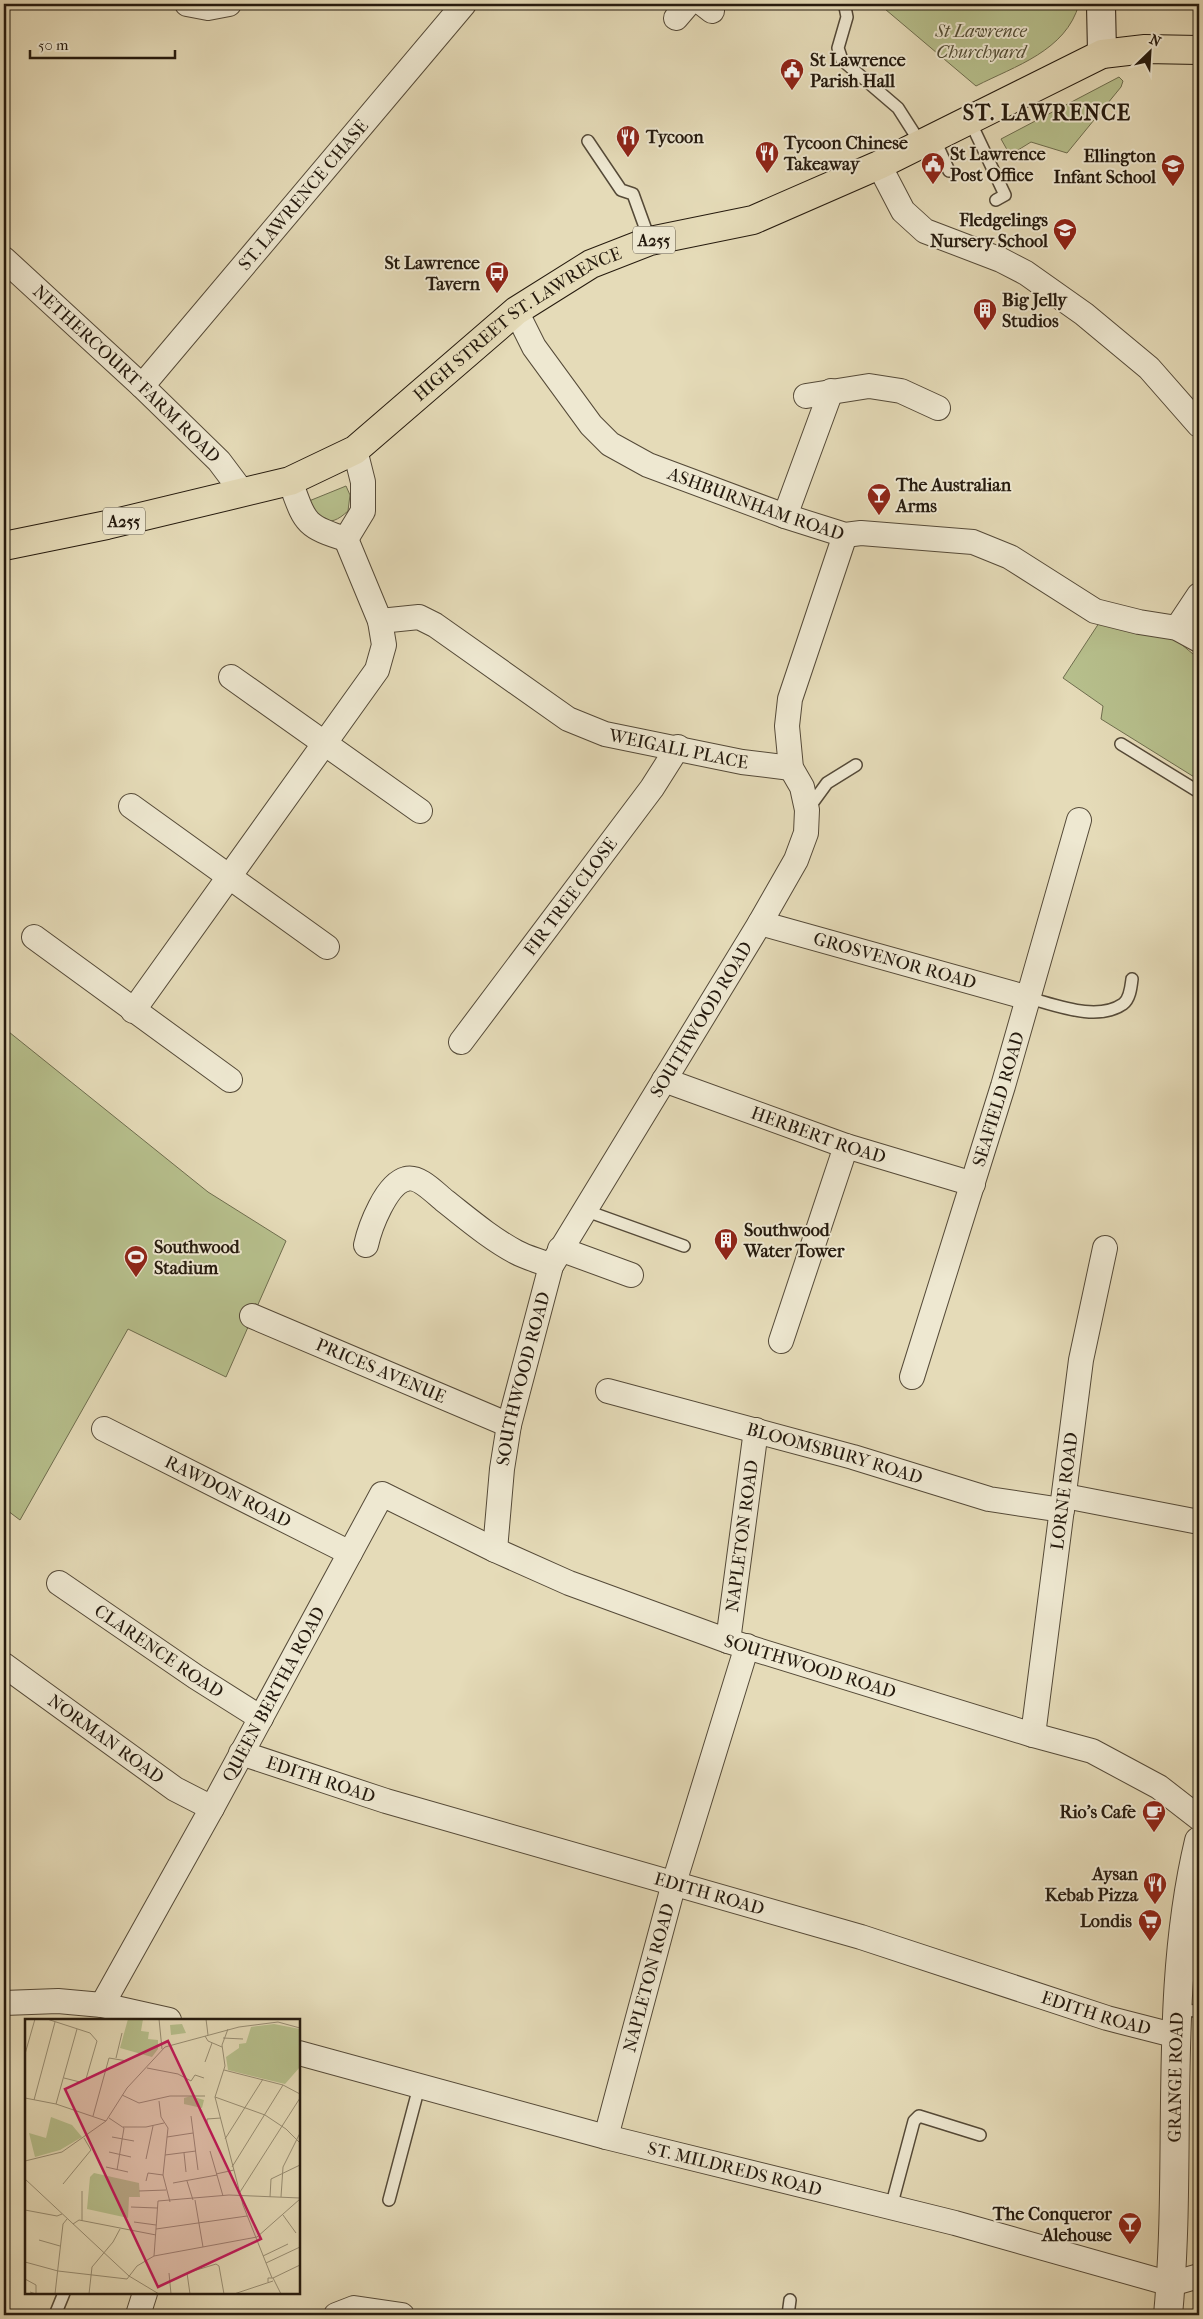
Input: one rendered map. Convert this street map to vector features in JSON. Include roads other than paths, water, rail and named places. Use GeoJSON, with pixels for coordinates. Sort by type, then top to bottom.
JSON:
{"type":"FeatureCollection","features":[{"type":"Feature","properties":{"kind":"main road","name":"HIGH STREET ST. LAWRENCE"},"geometry":{"type":"LineString","coordinates":[[243,493],[290,481],[355,450],[516,311],[590,264],[650,241],[753,220],[879,165],[1102,54],[1145,49],[1199,50]]}},
{"type":"Feature","properties":{"kind":"main road","name":"A255"},"geometry":{"type":"LineString","coordinates":[[4,546],[243,493]]}},
{"type":"Feature","properties":{"kind":"street"},"geometry":{"type":"LineString","coordinates":[[186,4],[208,8],[230,4]]}},
{"type":"Feature","properties":{"kind":"street","name":"ST. LAWRENCE CHASE"},"geometry":{"type":"LineString","coordinates":[[142,386],[464,4]]}},
{"type":"Feature","properties":{"kind":"street"},"geometry":{"type":"LineString","coordinates":[[1101,4],[1102,54]]}},
{"type":"Feature","properties":{"kind":"street"},"geometry":{"type":"LineString","coordinates":[[879,165],[903,211],[925,230],[1001,260],[1026,273],[1084,314],[1149,368],[1199,425]]}},
{"type":"Feature","properties":{"kind":"street","name":"NETHERCOURT FARM ROAD"},"geometry":{"type":"LineString","coordinates":[[4,259],[142,386],[219,462],[243,493]]}},
{"type":"Feature","properties":{"kind":"street","name":"ASHBURNHAM ROAD"},"geometry":{"type":"LineString","coordinates":[[516,311],[534,347],[591,424],[610,444],[648,465],[785,516],[845,535],[861,533],[973,542],[1010,557],[1095,611],[1139,622],[1177,628],[1199,640]]}},
{"type":"Feature","properties":{"kind":"street"},"geometry":{"type":"LineString","coordinates":[[806,396],[869,386],[901,391],[938,408]]}},
{"type":"Feature","properties":{"kind":"street"},"geometry":{"type":"LineString","coordinates":[[785,516],[831,391]]}},
{"type":"Feature","properties":{"kind":"street"},"geometry":{"type":"LineString","coordinates":[[346,539],[363,511],[363,482],[355,450]]}},
{"type":"Feature","properties":{"kind":"street"},"geometry":{"type":"LineString","coordinates":[[290,481],[305,519],[323,532],[346,539]]}},
{"type":"Feature","properties":{"kind":"street","name":"SOUTHWOOD ROAD"},"geometry":{"type":"LineString","coordinates":[[845,535],[790,699],[787,726],[791,768],[802,787],[807,810],[806,833],[796,860],[760,923],[555,1258],[510,1426],[502,1469],[495,1550],[569,1583],[737,1644],[1033,1735],[1092,1751],[1159,1787],[1199,1818]]}},
{"type":"Feature","properties":{"kind":"street"},"geometry":{"type":"LineString","coordinates":[[133,1011],[377,670],[384,645],[380,621],[346,539]]}},
{"type":"Feature","properties":{"kind":"street"},"geometry":{"type":"LineString","coordinates":[[1177,628],[1199,595]]}},
{"type":"Feature","properties":{"kind":"street","name":"WEIGALL PLACE"},"geometry":{"type":"LineString","coordinates":[[380,621],[419,618],[435,625],[568,719],[605,734],[678,747],[742,762],[791,768]]}},
{"type":"Feature","properties":{"kind":"street"},"geometry":{"type":"LineString","coordinates":[[231,677],[420,812]]}},
{"type":"Feature","properties":{"kind":"street","name":"FIR TREE CLOSE"},"geometry":{"type":"LineString","coordinates":[[461,1042],[652,788],[678,747]]}},
{"type":"Feature","properties":{"kind":"street"},"geometry":{"type":"LineString","coordinates":[[131,806],[327,947]]}},
{"type":"Feature","properties":{"kind":"street","name":"SEAFIELD ROAD"},"geometry":{"type":"LineString","coordinates":[[912,1377],[973,1184],[1080,820]]}},
{"type":"Feature","properties":{"kind":"street","name":"GROSVENOR ROAD"},"geometry":{"type":"LineString","coordinates":[[760,923],[1029,998]]}},
{"type":"Feature","properties":{"kind":"street"},"geometry":{"type":"LineString","coordinates":[[34,937],[230,1080]]}},
{"type":"Feature","properties":{"kind":"street","name":"HERBERT ROAD"},"geometry":{"type":"LineString","coordinates":[[664,1080],[846,1146],[973,1184]]}},
{"type":"Feature","properties":{"kind":"street"},"geometry":{"type":"LineString","coordinates":[[782,1341],[846,1146]]}},
{"type":"Feature","properties":{"kind":"street"},"geometry":{"type":"LineString","coordinates":[[366,1245],[376,1210],[412,1170],[413,1179],[427,1186],[484,1232],[517,1253],[555,1258],[631,1275]]}},
{"type":"Feature","properties":{"kind":"street","name":"LORNE ROAD"},"geometry":{"type":"LineString","coordinates":[[1033,1735],[1081,1360],[1105,1248]]}},
{"type":"Feature","properties":{"kind":"street","name":"PRICES AVENUE"},"geometry":{"type":"LineString","coordinates":[[252,1316],[510,1426]]}},
{"type":"Feature","properties":{"kind":"street","name":"BLOOMSBURY ROAD"},"geometry":{"type":"LineString","coordinates":[[608,1391],[756,1430],[989,1499],[1064,1503],[1199,1522]]}},
{"type":"Feature","properties":{"kind":"street","name":"RAWDON ROAD"},"geometry":{"type":"LineString","coordinates":[[104,1429],[350,1553]]}},
{"type":"Feature","properties":{"kind":"street","name":"NAPLETON ROAD"},"geometry":{"type":"LineString","coordinates":[[606,2137],[737,1644],[756,1430]]}},
{"type":"Feature","properties":{"kind":"street","name":"QUEEN BERTHA ROAD"},"geometry":{"type":"LineString","coordinates":[[102,2005],[212,1808],[382,1494],[495,1550]]}},
{"type":"Feature","properties":{"kind":"street","name":"CLARENCE ROAD"},"geometry":{"type":"LineString","coordinates":[[59,1583],[196,1677],[261,1718]]}},
{"type":"Feature","properties":{"kind":"street","name":"NORMAN ROAD"},"geometry":{"type":"LineString","coordinates":[[4,1665],[175,1789],[212,1808]]}},
{"type":"Feature","properties":{"kind":"street","name":"EDITH ROAD"},"geometry":{"type":"LineString","coordinates":[[241,1753],[386,1801],[860,1937],[1107,2018],[1184,2019]]}},
{"type":"Feature","properties":{"kind":"street","name":"GRANGE ROAD"},"geometry":{"type":"LineString","coordinates":[[1168,2315],[1184,2019],[1186,1909],[1199,1841]]}},
{"type":"Feature","properties":{"kind":"street"},"geometry":{"type":"LineString","coordinates":[[4,2002],[58,2000],[102,2005],[165,2019]]}},
{"type":"Feature","properties":{"kind":"street","name":"ST. MILDREDS ROAD"},"geometry":{"type":"LineString","coordinates":[[300,2053],[606,2137],[955,2222],[1171,2284]]}},
{"type":"Feature","properties":{"kind":"street"},"geometry":{"type":"LineString","coordinates":[[1171,2284],[1199,2276]]}},
{"type":"Feature","properties":{"kind":"street"},"geometry":{"type":"LineString","coordinates":[[138,2315],[145,2294]]}},
{"type":"Feature","properties":{"kind":"street"},"geometry":{"type":"LineString","coordinates":[[336,2315],[354,2308],[402,2315]]}},
{"type":"Feature","properties":{"kind":"lane"},"geometry":{"type":"LineString","coordinates":[[842,4],[845,6],[847,17],[838,48],[842,60],[898,108],[927,141],[948,171]]}},
{"type":"Feature","properties":{"kind":"lane"},"geometry":{"type":"LineString","coordinates":[[969,119],[1005,195],[996,200]]}},
{"type":"Feature","properties":{"kind":"lane"},"geometry":{"type":"LineString","coordinates":[[588,141],[621,190],[633,194],[650,241]]}},
{"type":"Feature","properties":{"kind":"lane"},"geometry":{"type":"LineString","coordinates":[[1121,744],[1199,792]]}},
{"type":"Feature","properties":{"kind":"lane"},"geometry":{"type":"LineString","coordinates":[[807,810],[827,783],[856,765]]}},
{"type":"Feature","properties":{"kind":"lane"},"geometry":{"type":"LineString","coordinates":[[1029,998],[1088,1012],[1102,1011],[1123,1004],[1129,996],[1132,979]]}},
{"type":"Feature","properties":{"kind":"lane"},"geometry":{"type":"LineString","coordinates":[[584,1210],[684,1246]]}},
{"type":"Feature","properties":{"kind":"lane"},"geometry":{"type":"LineString","coordinates":[[389,2200],[419,2087]]}},
{"type":"Feature","properties":{"kind":"lane"},"geometry":{"type":"LineString","coordinates":[[892,2207],[914,2121],[919,2116],[980,2136]]}},
{"type":"Feature","properties":{"kind":"lane"},"geometry":{"type":"LineString","coordinates":[[55,2315],[64,2294]]}},
{"type":"Feature","properties":{"kind":"lane"},"geometry":{"type":"LineString","coordinates":[[788,2315],[790,2300]]}},
{"type":"Feature","properties":{"kind":"place","name":"St Lawrence Parish Hall"},"geometry":{"type":"Point","coordinates":[792,91]}},
{"type":"Feature","properties":{"kind":"place","name":"Tycoon"},"geometry":{"type":"Point","coordinates":[628,158]}},
{"type":"Feature","properties":{"kind":"place","name":"Tycoon Chinese Takeaway"},"geometry":{"type":"Point","coordinates":[767,174]}},
{"type":"Feature","properties":{"kind":"place","name":"St Lawrence Post Office"},"geometry":{"type":"Point","coordinates":[933,185]}},
{"type":"Feature","properties":{"kind":"place","name":"Ellington Infant School"},"geometry":{"type":"Point","coordinates":[1173,187]}},
{"type":"Feature","properties":{"kind":"place","name":"Fledgelings Nursery School"},"geometry":{"type":"Point","coordinates":[1065,251]}},
{"type":"Feature","properties":{"kind":"place","name":"St Lawrence Tavern"},"geometry":{"type":"Point","coordinates":[497,294]}},
{"type":"Feature","properties":{"kind":"place","name":"Big Jelly Studios"},"geometry":{"type":"Point","coordinates":[985,331]}},
{"type":"Feature","properties":{"kind":"place","name":"The Australian Arms"},"geometry":{"type":"Point","coordinates":[879,516]}},
{"type":"Feature","properties":{"kind":"place","name":"Southwood Water Tower"},"geometry":{"type":"Point","coordinates":[726,1261]}},
{"type":"Feature","properties":{"kind":"place","name":"Southwood Stadium"},"geometry":{"type":"Point","coordinates":[136,1278]}},
{"type":"Feature","properties":{"kind":"place","name":"Rio's Cafe"},"geometry":{"type":"Point","coordinates":[1154,1833]}},
{"type":"Feature","properties":{"kind":"place","name":"Aysan Kebab Pizza"},"geometry":{"type":"Point","coordinates":[1155,1905]}},
{"type":"Feature","properties":{"kind":"place","name":"Londis"},"geometry":{"type":"Point","coordinates":[1150,1942]}},
{"type":"Feature","properties":{"kind":"place","name":"The Conqueror Alehouse"},"geometry":{"type":"Point","coordinates":[1130,2245]}},
{"type":"Feature","properties":{"kind":"district","name":"ST. LAWRENCE"},"geometry":{"type":"Point","coordinates":[1047,113]}},
{"type":"Feature","properties":{"kind":"park label","name":"St Lawrence Churchyard"},"geometry":{"type":"Point","coordinates":[981,41]}}]}
